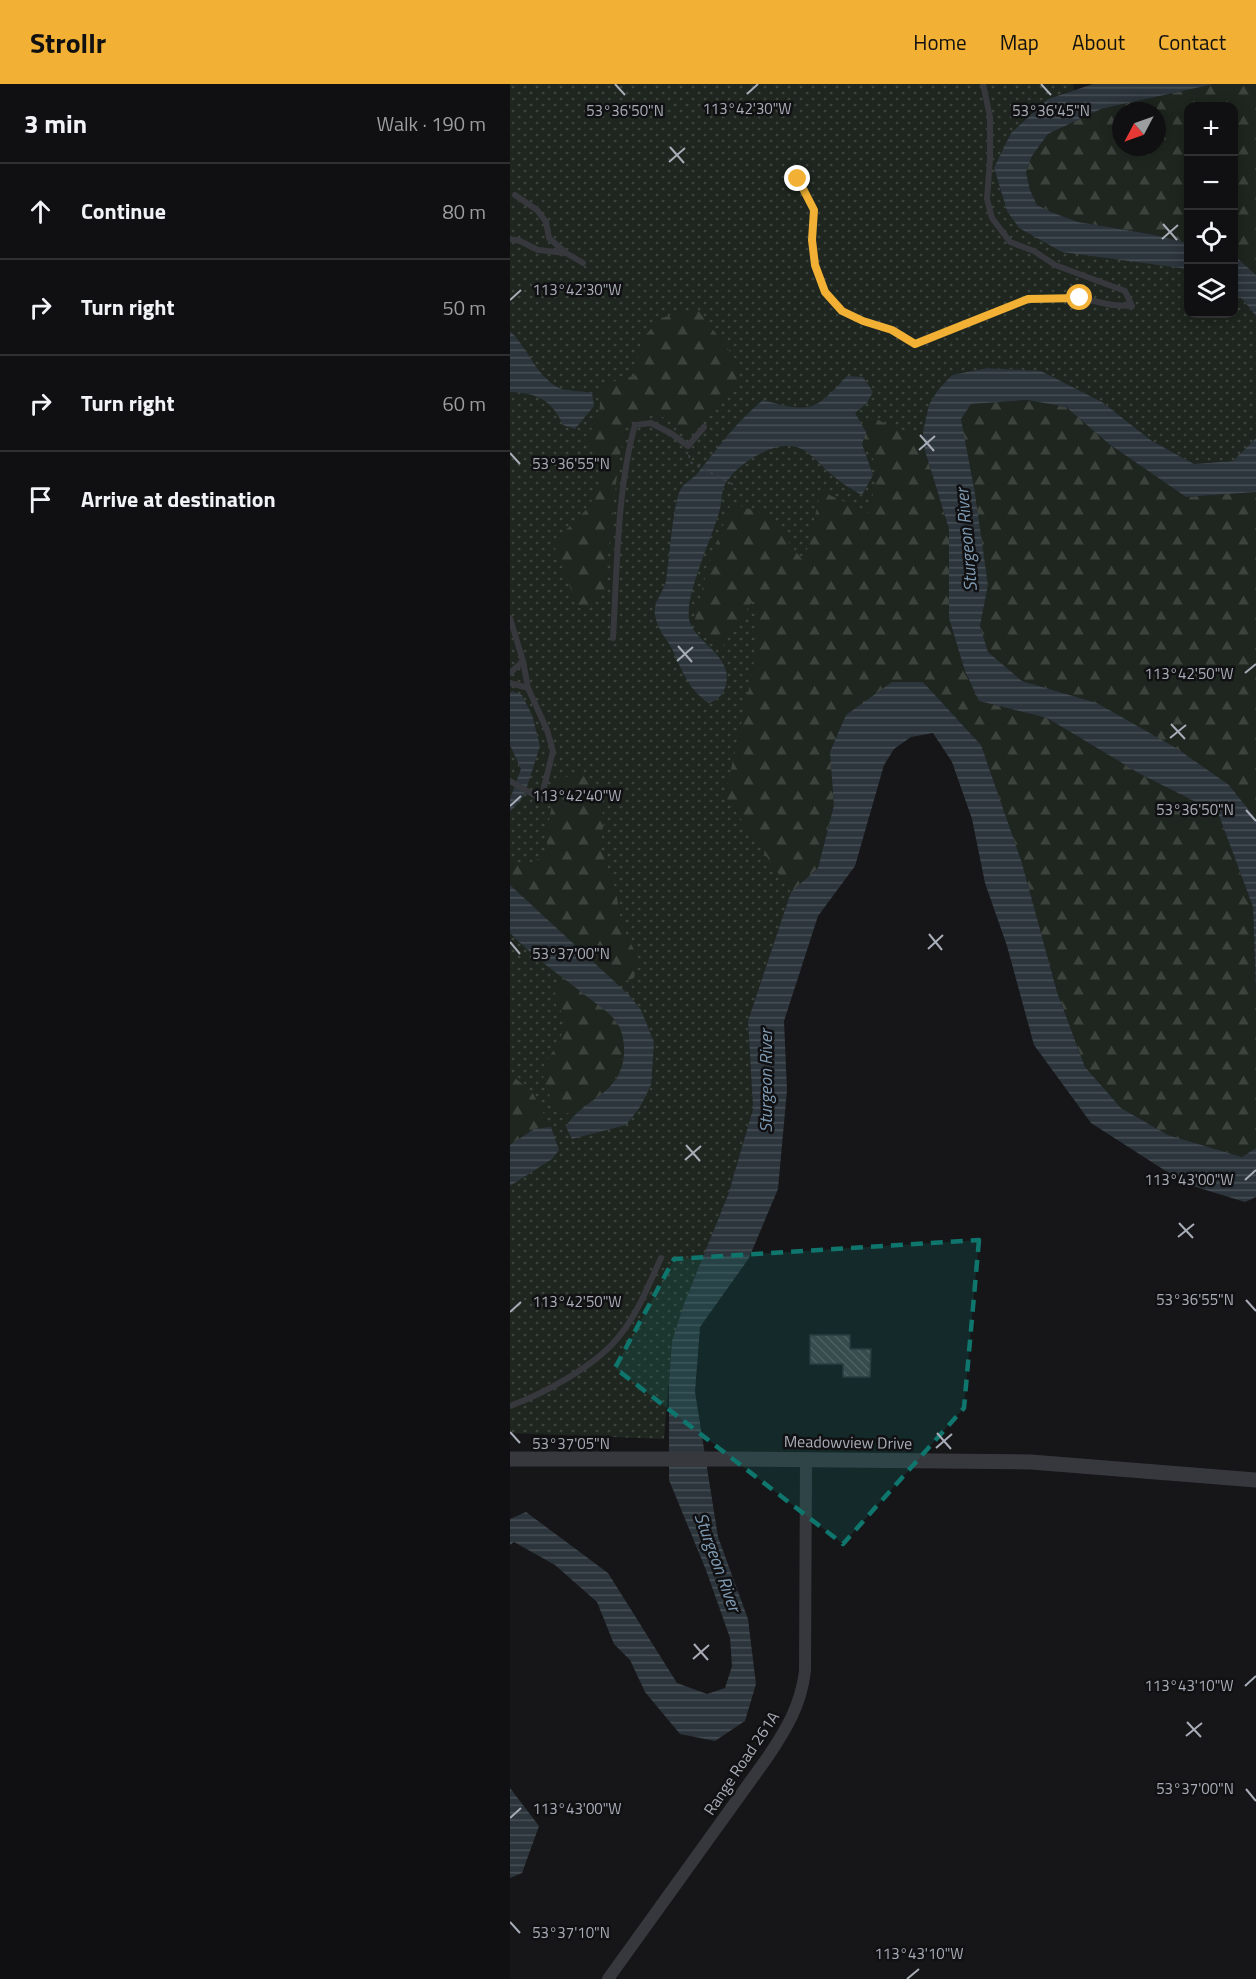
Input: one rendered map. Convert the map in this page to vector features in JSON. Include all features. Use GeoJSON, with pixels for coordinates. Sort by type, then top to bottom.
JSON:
{"type":"FeatureCollection","features":[{"type":"Feature","properties":{"kind":"street","name":"Meadowview Drive"},"geometry":{"type":"LineString","coordinates":[[510,1459],[1031,1462],[1256,1480]]}},
{"type":"Feature","properties":{"kind":"street","name":"Range Road 261A"},"geometry":{"type":"LineString","coordinates":[[608,1979],[784,1734],[795,1713],[805,1671],[806,1459]]}},
{"type":"Feature","properties":{"kind":"lane"},"geometry":{"type":"LineString","coordinates":[[798,179],[814,210],[812,240],[815,265],[825,292],[842,311],[863,321],[892,330],[915,344],[1028,299],[1080,298],[1112,305],[1132,306],[1125,291],[1055,265],[1034,251],[1010,242],[992,218],[987,200],[990,117],[983,84]]}},
{"type":"Feature","properties":{"kind":"lane"},"geometry":{"type":"LineString","coordinates":[[515,195],[537,210],[546,222],[549,238],[566,253],[583,263]]}},
{"type":"Feature","properties":{"kind":"lane"},"geometry":{"type":"LineString","coordinates":[[510,239],[538,250],[566,253]]}},
{"type":"Feature","properties":{"kind":"lane"},"geometry":{"type":"LineString","coordinates":[[613,638],[620,527],[628,449],[635,425],[651,423],[688,446],[704,427]]}},
{"type":"Feature","properties":{"kind":"lane"},"geometry":{"type":"LineString","coordinates":[[510,618],[523,661],[528,688],[547,730],[553,751],[541,799],[510,780]]}},
{"type":"Feature","properties":{"kind":"lane"},"geometry":{"type":"LineString","coordinates":[[510,673],[523,661]]}},
{"type":"Feature","properties":{"kind":"lane"},"geometry":{"type":"LineString","coordinates":[[510,683],[528,688]]}},
{"type":"Feature","properties":{"kind":"lane"},"geometry":{"type":"LineString","coordinates":[[510,1406],[546,1390],[597,1358],[616,1340],[639,1306],[661,1258]]}},
{"type":"Feature","properties":{"kind":"path"},"geometry":{"type":"LineString","coordinates":[[690,462],[734,485]]}},
{"type":"Feature","properties":{"kind":"highlighted area"},"geometry":{"type":"Polygon","coordinates":[[[979,1240],[964,1408],[843,1544],[615,1368],[674,1259],[979,1240]]]}},
{"type":"Feature","properties":{"kind":"green space"},"geometry":{"type":"Polygon","coordinates":[[[510,84],[1073,84],[1074,90],[1048,99],[994,169],[1007,211],[1184,268],[1184,318],[1238,318],[1238,296],[1244,301],[1256,316],[1256,438],[1233,461],[1194,464],[1152,441],[1102,402],[1041,371],[987,368],[952,375],[925,451],[834,805],[748,1021],[753,1109],[728,1195],[672,1341],[664,1439],[510,1433],[510,84]]]}},
{"type":"Feature","properties":{"kind":"green space"},"geometry":{"type":"Polygon","coordinates":[[[1214,84],[1256,84],[1256,275],[1238,259],[1238,102],[1184,102],[1184,242],[1078,222],[1037,205],[1030,190],[1026,172],[1032,156],[1048,134],[1101,109],[1112,107],[1112,156],[1166,156],[1166,102],[1133,102],[1214,84]]]}},
{"type":"Feature","properties":{"kind":"green space"},"geometry":{"type":"Polygon","coordinates":[[[697,309],[738,362],[736,388],[689,436],[670,419],[651,414],[626,423],[618,466],[604,593],[584,610],[578,607],[555,549],[560,536],[585,511],[602,485],[601,458],[586,438],[599,417],[601,390],[620,378],[635,376],[641,340],[661,318],[697,309]]]}},
{"type":"Feature","properties":{"kind":"green space"},"geometry":{"type":"Polygon","coordinates":[[[1027,400],[1066,407],[1109,444],[1186,497],[1256,492],[1256,819],[1229,785],[1097,703],[1022,681],[988,652],[980,626],[988,585],[961,419],[971,404],[1027,400]]]}},
{"type":"Feature","properties":{"kind":"green space"},"geometry":{"type":"Polygon","coordinates":[[[873,417],[895,429],[923,432],[925,451],[949,529],[949,618],[979,701],[1047,718],[1142,775],[1218,813],[1253,907],[1256,992],[1256,1148],[1242,1157],[1168,1135],[1121,1108],[1085,1067],[1057,992],[1022,863],[981,745],[923,682],[830,752],[834,805],[818,868],[791,892],[725,796],[753,671],[758,593],[721,649],[694,623],[707,570],[731,503],[768,515],[804,562],[821,491],[869,513],[878,470],[861,431],[873,417]]]}},
{"type":"Feature","properties":{"kind":"green space"},"geometry":{"type":"Polygon","coordinates":[[[576,772],[597,784],[604,820],[600,847],[615,887],[622,926],[638,958],[634,978],[617,984],[510,885],[510,864],[526,865],[540,858],[547,846],[547,829],[557,782],[576,772]]]}},
{"type":"Feature","properties":{"kind":"green space"},"geometry":{"type":"Polygon","coordinates":[[[561,974],[611,1016],[619,1027],[624,1045],[618,1071],[607,1089],[582,1107],[561,1116],[545,1087],[542,1069],[558,1043],[567,1021],[552,997],[561,974]]]}},
{"type":"Feature","properties":{"kind":"green space"},"geometry":{"type":"Polygon","coordinates":[[[510,1074],[532,1092],[551,1127],[534,1129],[510,1145],[510,1074]]]}},
{"type":"Feature","properties":{"kind":"water"},"geometry":{"type":"Polygon","coordinates":[[[1093,84],[1214,84],[1133,102],[1112,102],[1112,107],[1101,109],[1048,134],[1032,156],[1026,172],[1030,190],[1037,205],[1051,212],[1078,222],[1184,242],[1184,268],[1062,252],[1019,228],[1007,211],[994,168],[1011,133],[1048,99],[1093,84]]]}},
{"type":"Feature","properties":{"kind":"water"},"geometry":{"type":"Polygon","coordinates":[[[1238,259],[1256,275],[1256,316],[1238,296],[1238,259]]]}},
{"type":"Feature","properties":{"kind":"water"},"geometry":{"type":"Polygon","coordinates":[[[510,331],[551,383],[562,389],[592,393],[594,406],[575,429],[563,425],[554,409],[536,396],[510,392],[510,331]]]}},
{"type":"Feature","properties":{"kind":"water","name":"Sturgeon River"},"geometry":{"type":"Polygon","coordinates":[[[987,368],[1041,371],[1102,402],[1152,441],[1194,464],[1233,461],[1256,438],[1256,492],[1186,497],[1109,444],[1066,407],[1027,400],[971,404],[961,419],[988,585],[980,626],[988,652],[1022,681],[1097,703],[1176,748],[1229,785],[1256,819],[1256,992],[1253,907],[1218,813],[1142,775],[1047,718],[979,701],[965,671],[949,618],[949,529],[925,451],[923,432],[929,405],[938,390],[952,375],[987,368]]]}},
{"type":"Feature","properties":{"kind":"water"},"geometry":{"type":"Polygon","coordinates":[[[847,376],[863,377],[873,392],[867,403],[855,413],[866,432],[862,444],[873,475],[862,495],[839,480],[808,453],[791,446],[775,448],[750,459],[736,470],[722,492],[720,509],[695,580],[689,608],[692,628],[720,658],[725,667],[727,677],[725,688],[716,699],[709,703],[695,691],[686,678],[659,628],[655,615],[655,606],[666,581],[679,493],[736,426],[763,400],[791,407],[810,406],[827,397],[847,376]]]}},
{"type":"Feature","properties":{"kind":"water","name":"Sturgeon River"},"geometry":{"type":"Polygon","coordinates":[[[892,682],[923,682],[981,745],[1022,863],[1057,992],[1085,1067],[1121,1108],[1168,1135],[1242,1157],[1256,1148],[1256,1197],[1245,1202],[1186,1184],[1091,1123],[1034,1045],[1007,946],[985,883],[972,819],[952,762],[933,733],[911,737],[894,749],[884,765],[855,866],[818,916],[784,1021],[787,1090],[778,1189],[749,1258],[700,1327],[695,1392],[718,1537],[748,1619],[756,1684],[745,1721],[715,1741],[680,1734],[645,1692],[630,1660],[614,1644],[597,1602],[555,1565],[514,1542],[510,1545],[510,1519],[526,1512],[608,1573],[677,1683],[707,1694],[725,1688],[732,1666],[730,1638],[706,1570],[669,1480],[669,1380],[672,1341],[684,1304],[728,1195],[753,1109],[748,1021],[791,892],[818,868],[834,805],[830,752],[846,715],[892,682]]]}},
{"type":"Feature","properties":{"kind":"water"},"geometry":{"type":"Polygon","coordinates":[[[512,691],[522,695],[532,715],[540,746],[524,796],[510,812],[510,799],[521,769],[510,745],[510,693],[512,691]]]}},
{"type":"Feature","properties":{"kind":"water"},"geometry":{"type":"Polygon","coordinates":[[[510,885],[629,995],[641,1010],[654,1042],[651,1085],[640,1107],[626,1125],[572,1139],[566,1127],[577,1113],[613,1084],[621,1070],[624,1058],[623,1038],[616,1021],[608,1013],[510,933],[510,885]]]}},
{"type":"Feature","properties":{"kind":"water"},"geometry":{"type":"Polygon","coordinates":[[[551,1127],[559,1150],[552,1159],[510,1186],[510,1145],[534,1129],[551,1127]]]}},
{"type":"Feature","properties":{"kind":"water"},"geometry":{"type":"Polygon","coordinates":[[[510,1788],[539,1826],[522,1873],[510,1878],[510,1788]]]}},
{"type":"Feature","properties":{"kind":"building"},"geometry":{"type":"Polygon","coordinates":[[[810,1335],[850,1335],[850,1349],[871,1349],[870,1377],[843,1377],[843,1364],[810,1364],[810,1335]]]}},
{"type":"Feature","properties":{"kind":"route"},"geometry":{"type":"LineString","coordinates":[[798,179],[814,210],[812,240],[815,265],[825,292],[842,311],[863,321],[892,330],[915,344],[1028,299],[1080,298]]}}]}
